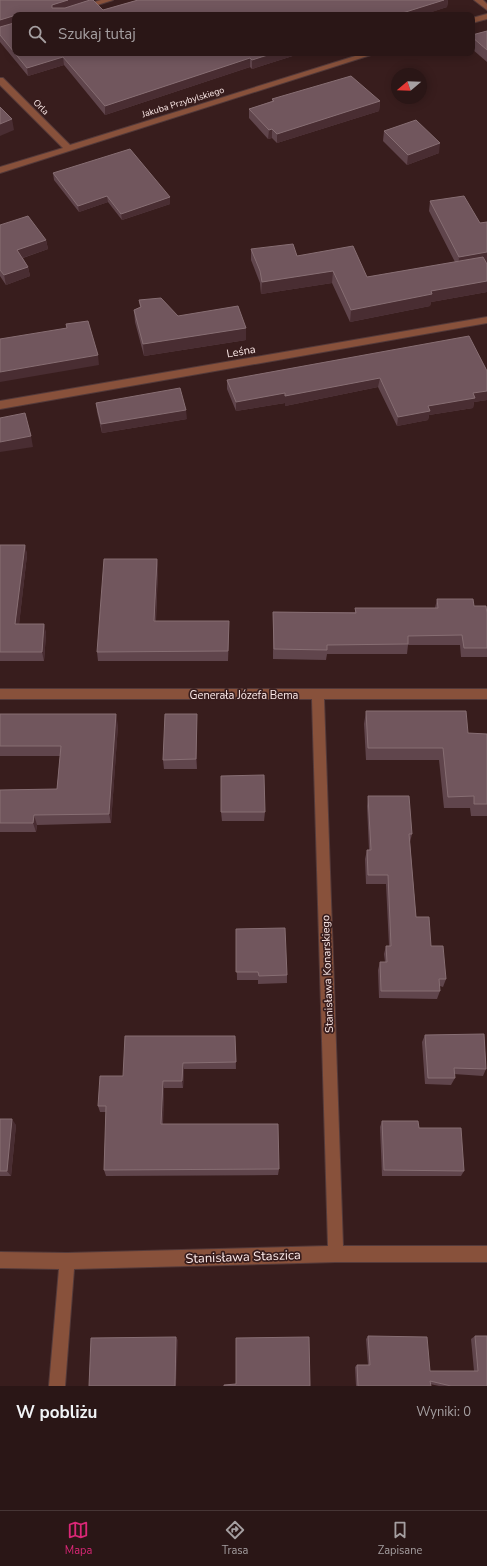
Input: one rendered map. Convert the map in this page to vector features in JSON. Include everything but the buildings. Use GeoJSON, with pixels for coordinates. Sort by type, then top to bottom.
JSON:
{"type":"FeatureCollection","features":[{"type":"Feature","properties":{"kind":"street"},"geometry":{"type":"LineString","coordinates":[[68,12],[109,0]]}},
{"type":"Feature","properties":{"kind":"street"},"geometry":{"type":"LineString","coordinates":[[478,0],[487,8]]}},
{"type":"Feature","properties":{"kind":"street"},"geometry":{"type":"LineString","coordinates":[[475,20],[487,16]]}},
{"type":"Feature","properties":{"kind":"street","name":"Jakuba Przybylskiego"},"geometry":{"type":"LineString","coordinates":[[0,170],[363,56]]}},
{"type":"Feature","properties":{"kind":"street","name":"Orla"},"geometry":{"type":"LineString","coordinates":[[0,80],[68,148]]}},
{"type":"Feature","properties":{"kind":"street","name":"Leśna"},"geometry":{"type":"LineString","coordinates":[[0,405],[487,320]]}},
{"type":"Feature","properties":{"kind":"street","name":"Generała Józefa Bema"},"geometry":{"type":"LineString","coordinates":[[0,694],[487,694]]}},
{"type":"Feature","properties":{"kind":"street","name":"Stanisława Konarskiego"},"geometry":{"type":"LineString","coordinates":[[318,695],[336,1254]]}},
{"type":"Feature","properties":{"kind":"street","name":"Stanisława Staszica"},"geometry":{"type":"LineString","coordinates":[[0,1260],[67,1261],[336,1254],[487,1254]]}},
{"type":"Feature","properties":{"kind":"street"},"geometry":{"type":"LineString","coordinates":[[57,1386],[67,1261]]}}]}
